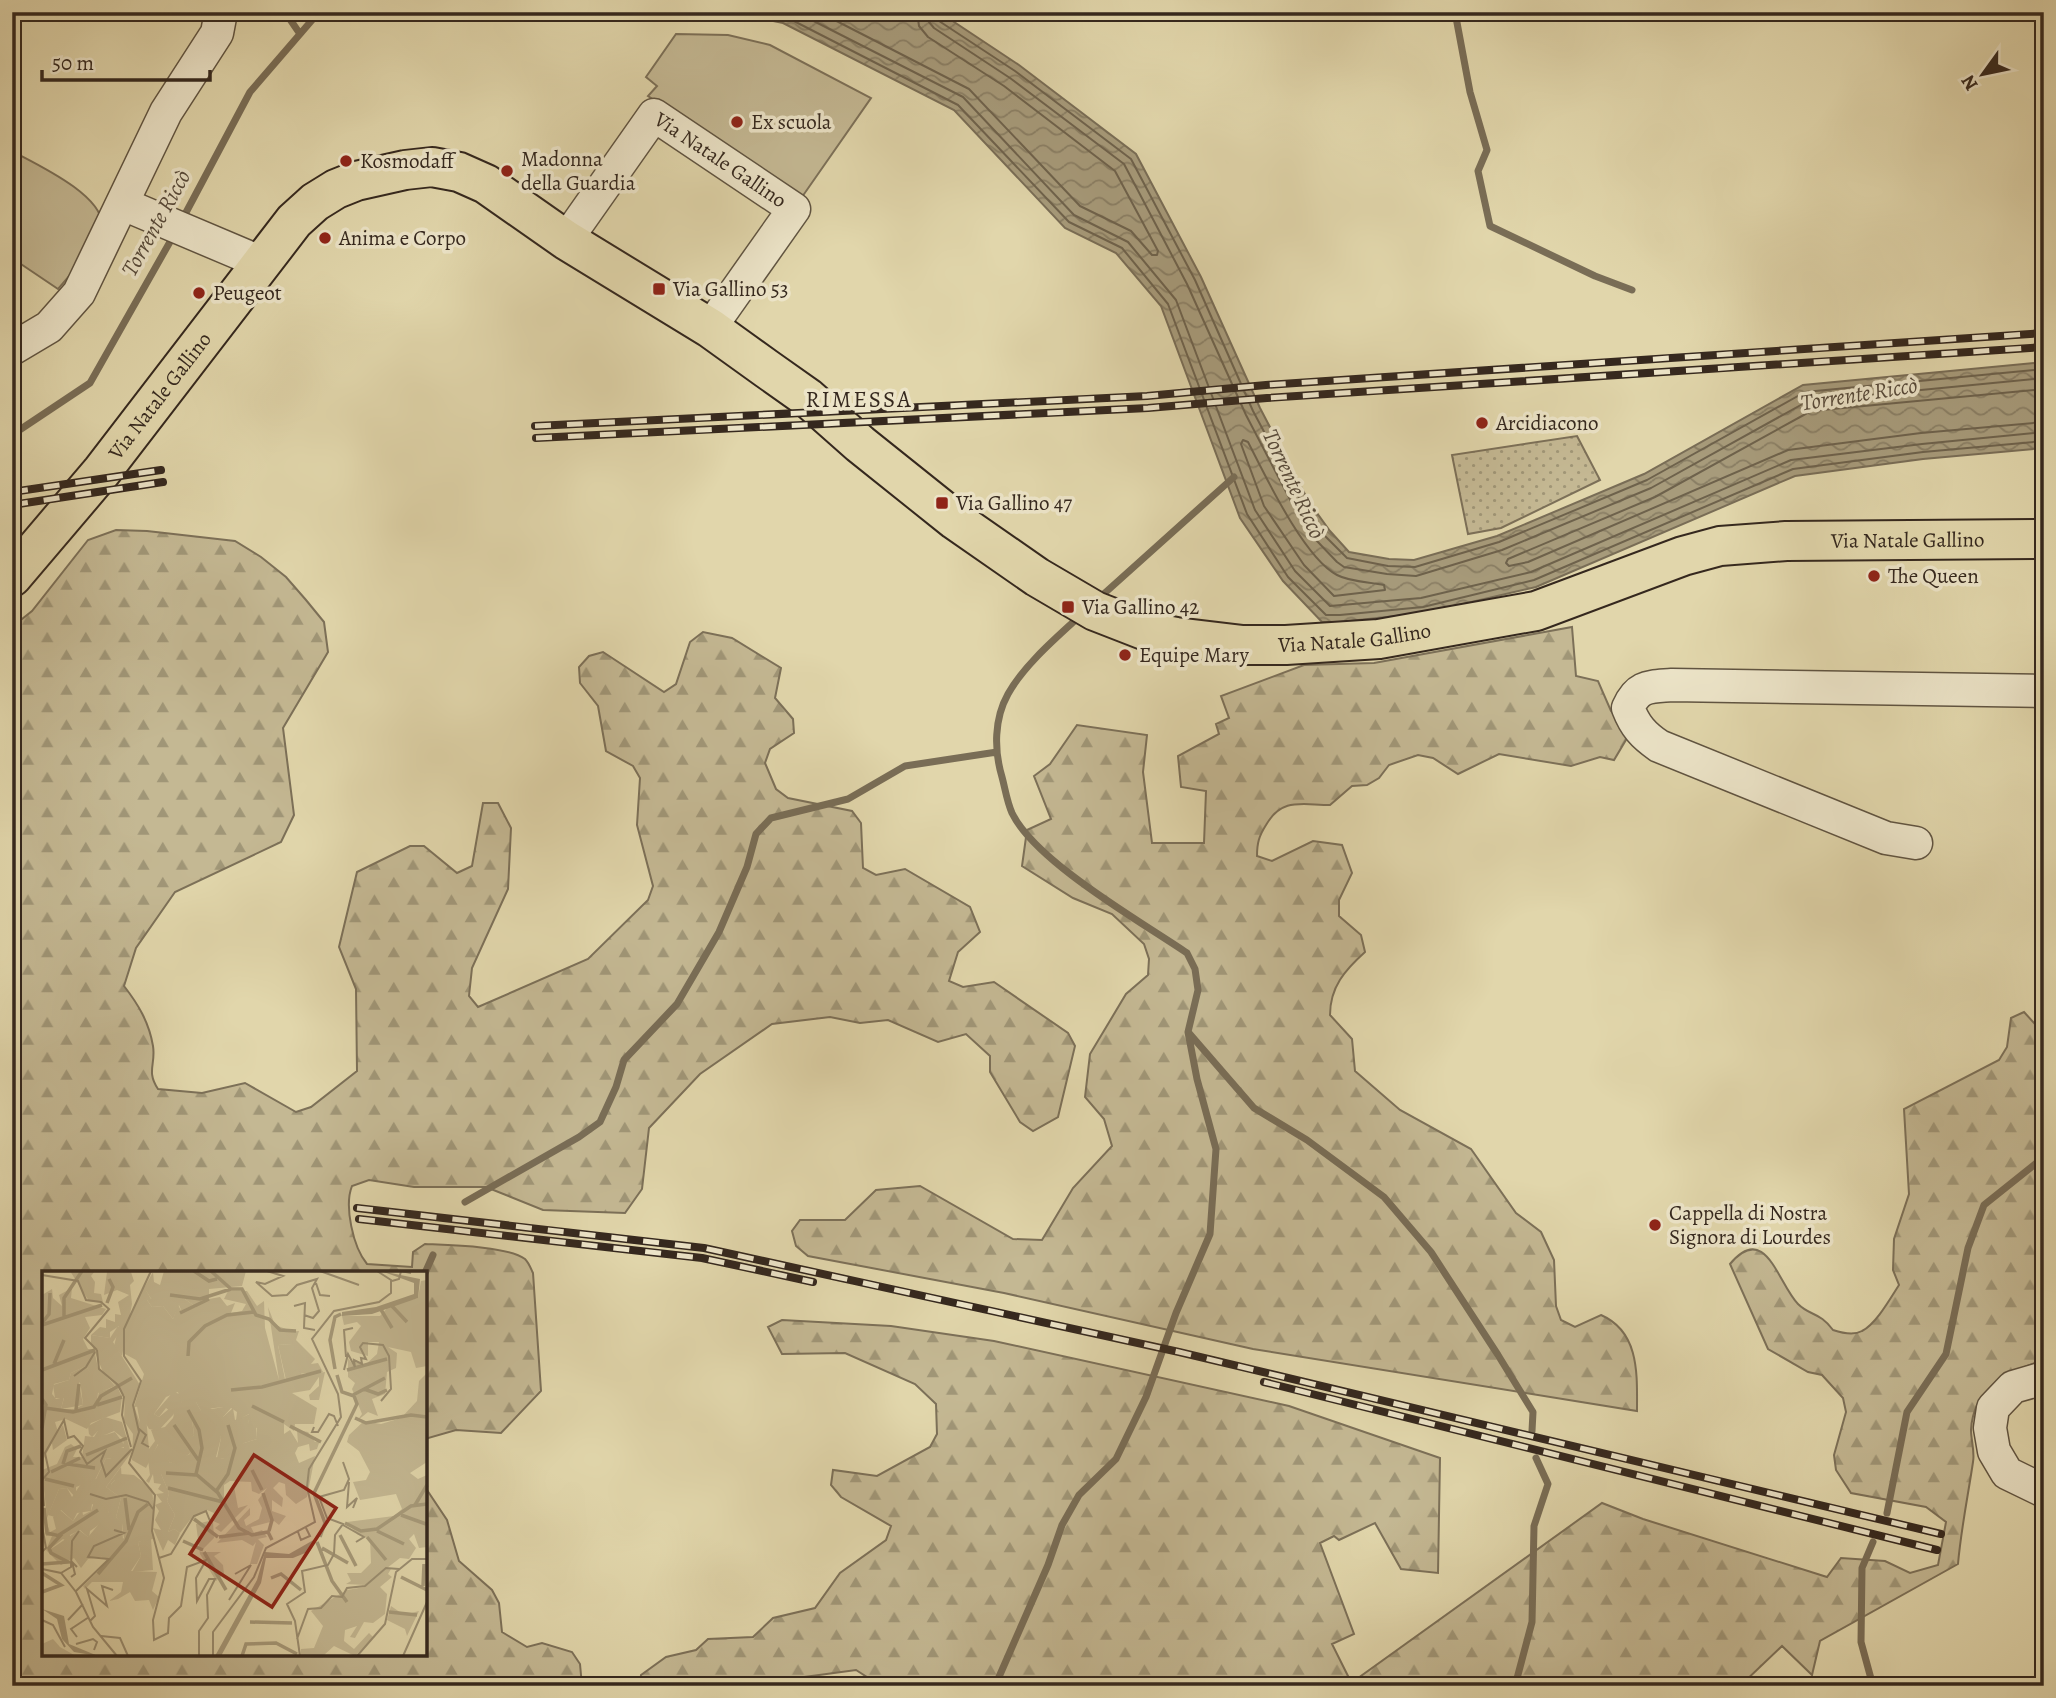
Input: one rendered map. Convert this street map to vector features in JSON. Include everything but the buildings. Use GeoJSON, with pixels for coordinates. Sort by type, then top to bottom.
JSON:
{"type":"FeatureCollection","features":[{"type":"Feature","properties":{"kind":"main road","name":"Via Natale Gallino"},"geometry":{"type":"LineString","coordinates":[[12,577],[102,471],[294,221],[315,202],[336,189],[378,175],[432,167],[459,172],[486,184],[566,240],[710,328],[808,398],[860,444],[955,520],[1037,578],[1069,598],[1149,632],[1243,645],[1339,643],[1536,611],[1683,556],[1720,546],[1786,541],[2044,539]]}},
{"type":"Feature","properties":{"kind":"street"},"geometry":{"type":"LineString","coordinates":[[12,349],[49,327],[79,293],[129,206],[166,112],[216,33],[220,12]]}},
{"type":"Feature","properties":{"kind":"street","name":"Via Natale Gallino"},"geometry":{"type":"LineString","coordinates":[[566,240],[654,115],[794,209],[710,328]]}},
{"type":"Feature","properties":{"kind":"street"},"geometry":{"type":"LineString","coordinates":[[129,206],[260,262]]}},
{"type":"Feature","properties":{"kind":"street"},"geometry":{"type":"LineString","coordinates":[[1916,844],[1886,838],[1659,746],[1644,736],[1635,724],[1628,708],[1634,695],[1648,687],[1672,685],[2044,691]]}},
{"type":"Feature","properties":{"kind":"street"},"geometry":{"type":"LineString","coordinates":[[2044,1378],[2013,1387],[1993,1408],[1990,1428],[1994,1451],[2007,1473],[2044,1490]]}},
{"type":"Feature","properties":{"kind":"green space"},"geometry":{"type":"Polygon","coordinates":[[[676,34],[728,35],[770,45],[871,98],[802,197],[648,96],[657,86],[646,77],[676,34]]]}},
{"type":"Feature","properties":{"kind":"green space"},"geometry":{"type":"Polygon","coordinates":[[[12,151],[52,172],[81,192],[100,214],[102,226],[96,240],[58,289],[12,258],[12,151]]]}},
{"type":"Feature","properties":{"kind":"green space"},"geometry":{"type":"Polygon","coordinates":[[[1577,436],[1600,480],[1501,528],[1468,534],[1452,455],[1577,436]]]}},
{"type":"Feature","properties":{"kind":"green space"},"geometry":{"type":"Polygon","coordinates":[[[116,530],[235,541],[286,577],[306,600],[324,622],[328,652],[283,728],[294,815],[281,842],[175,892],[136,948],[124,986],[149,1029],[154,1052],[153,1077],[158,1089],[202,1093],[245,1083],[296,1112],[311,1107],[357,1071],[356,989],[339,947],[357,872],[410,846],[424,846],[457,873],[472,866],[483,803],[498,803],[511,828],[508,889],[472,968],[469,996],[478,1007],[588,959],[648,900],[653,886],[637,825],[640,778],[633,766],[606,751],[598,706],[580,683],[579,667],[589,656],[603,652],[664,692],[676,684],[690,642],[703,632],[732,638],[781,668],[775,698],[793,719],[794,733],[770,749],[765,763],[776,789],[788,798],[852,811],[861,823],[863,868],[876,875],[905,869],[970,907],[980,932],[958,952],[949,981],[963,987],[994,982],[1068,1033],[1075,1046],[1058,1117],[1033,1131],[1020,1122],[990,1072],[990,1056],[966,1034],[938,1042],[888,1020],[860,1023],[830,1017],[772,1024],[700,1074],[649,1128],[642,1189],[625,1213],[543,1210],[486,1187],[414,1187],[369,1180],[352,1186],[349,1204],[351,1226],[367,1264],[412,1267],[413,1252],[425,1244],[505,1251],[525,1259],[529,1264],[533,1273],[541,1391],[501,1433],[456,1430],[427,1438],[427,1271],[42,1271],[42,1656],[427,1656],[427,1490],[447,1520],[459,1561],[492,1590],[499,1603],[502,1632],[527,1647],[542,1643],[572,1652],[580,1664],[582,1686],[12,1686],[12,627],[32,611],[88,540],[116,530]]]}},
{"type":"Feature","properties":{"kind":"green space"},"geometry":{"type":"Polygon","coordinates":[[[1572,627],[1576,676],[1598,681],[1611,711],[1630,733],[1614,760],[1600,757],[1571,766],[1499,754],[1458,774],[1433,758],[1418,755],[1389,765],[1379,778],[1367,785],[1352,786],[1330,805],[1294,804],[1279,810],[1262,833],[1257,856],[1272,861],[1313,841],[1342,845],[1352,873],[1339,900],[1339,916],[1361,935],[1365,952],[1340,980],[1333,996],[1330,1015],[1352,1039],[1355,1071],[1400,1110],[1471,1149],[1516,1213],[1541,1232],[1554,1260],[1556,1306],[1561,1320],[1575,1327],[1601,1315],[1614,1323],[1630,1343],[1636,1369],[1637,1411],[1253,1349],[1004,1293],[808,1256],[796,1246],[792,1231],[800,1220],[845,1220],[876,1190],[920,1186],[1013,1239],[1042,1240],[1073,1188],[1112,1146],[1104,1119],[1085,1097],[1090,1054],[1126,994],[1148,975],[1149,959],[1144,944],[1112,914],[1073,898],[1022,866],[1027,830],[1051,819],[1034,776],[1050,764],[1077,725],[1147,735],[1143,772],[1152,843],[1204,843],[1206,791],[1181,787],[1178,756],[1219,734],[1216,724],[1229,718],[1221,696],[1304,665],[1374,663],[1572,627]]]}},
{"type":"Feature","properties":{"kind":"green space"},"geometry":{"type":"Polygon","coordinates":[[[2024,1012],[2044,1034],[2044,1360],[1995,1383],[1978,1403],[1971,1430],[1973,1458],[1958,1564],[1820,1641],[1812,1675],[1782,1646],[1740,1686],[1347,1686],[1602,1503],[1643,1519],[1827,1577],[1841,1558],[1885,1561],[1910,1573],[1938,1565],[1946,1522],[1926,1507],[1851,1493],[1836,1470],[1834,1455],[1846,1412],[1843,1398],[1822,1375],[1808,1372],[1768,1349],[1730,1264],[1742,1253],[1753,1249],[1762,1252],[1798,1304],[1824,1320],[1833,1330],[1851,1334],[1867,1328],[1899,1285],[1893,1270],[1894,1239],[1909,1194],[1904,1109],[1999,1060],[2007,1047],[2011,1018],[2024,1012]]]}},
{"type":"Feature","properties":{"kind":"green space"},"geometry":{"type":"Polygon","coordinates":[[[782,1320],[891,1326],[994,1341],[1289,1406],[1440,1458],[1438,1573],[1401,1569],[1375,1523],[1339,1540],[1334,1536],[1320,1543],[1354,1634],[1332,1644],[1349,1678],[1338,1686],[881,1686],[856,1670],[797,1678],[784,1686],[640,1686],[641,1675],[666,1657],[696,1650],[708,1639],[753,1637],[773,1618],[815,1608],[840,1573],[886,1540],[891,1526],[841,1497],[831,1485],[833,1470],[877,1476],[930,1447],[937,1434],[936,1404],[915,1384],[845,1353],[782,1354],[768,1327],[782,1320]]]}},
{"type":"Feature","properties":{"kind":"water"},"geometry":{"type":"Polygon","coordinates":[[[729,12],[939,12],[1019,65],[1136,154],[1201,277],[1260,408],[1309,502],[1349,552],[1414,560],[1497,536],[1644,474],[1803,385],[2044,362],[2044,448],[1923,459],[1795,476],[1536,587],[1424,613],[1322,622],[1283,581],[1240,518],[1161,306],[1116,253],[1065,228],[954,110],[783,23],[729,12]]]}},
{"type":"Feature","properties":{"kind":"waterway"},"geometry":{"type":"LineString","coordinates":[[285,12],[300,34]]}},
{"type":"Feature","properties":{"kind":"waterway","name":"Torrente Riccò"},"geometry":{"type":"LineString","coordinates":[[182,220],[250,92],[319,12]]}},
{"type":"Feature","properties":{"kind":"waterway"},"geometry":{"type":"LineString","coordinates":[[1455,12],[1470,92],[1487,150],[1478,171],[1490,226],[1595,276],[1632,290]]}},
{"type":"Feature","properties":{"kind":"waterway","name":"Torrente Riccò"},"geometry":{"type":"LineString","coordinates":[[12,435],[90,383],[175,233]]}},
{"type":"Feature","properties":{"kind":"waterway"},"geometry":{"type":"LineString","coordinates":[[1097,600],[1234,477]]}},
{"type":"Feature","properties":{"kind":"waterway"},"geometry":{"type":"LineString","coordinates":[[995,1686],[1048,1565],[1062,1525],[1079,1495],[1116,1459],[1146,1397],[1176,1313],[1210,1234],[1216,1149],[1197,1079],[1188,1032],[1198,990],[1195,969],[1187,953],[1091,889],[1043,851],[1024,832],[1012,813],[999,767],[998,724],[1008,694],[1032,662],[1081,615]]}},
{"type":"Feature","properties":{"kind":"waterway"},"geometry":{"type":"LineString","coordinates":[[465,1202],[579,1137],[600,1122],[616,1087],[624,1060],[677,1004],[719,932],[747,867],[756,834],[771,818],[848,799],[905,766],[997,752]]}},
{"type":"Feature","properties":{"kind":"waterway"},"geometry":{"type":"LineString","coordinates":[[1189,1033],[1254,1108],[1307,1140],[1384,1197],[1431,1252],[1498,1355],[1533,1412],[1532,1431]]}},
{"type":"Feature","properties":{"kind":"waterway"},"geometry":{"type":"LineString","coordinates":[[1887,1513],[1907,1412],[1946,1354],[1968,1248],[1984,1205],[2044,1157]]}},
{"type":"Feature","properties":{"kind":"waterway"},"geometry":{"type":"LineString","coordinates":[[426,1271],[433,1255]]}},
{"type":"Feature","properties":{"kind":"waterway"},"geometry":{"type":"LineString","coordinates":[[1515,1686],[1532,1622],[1534,1526],[1548,1484],[1536,1458]]}},
{"type":"Feature","properties":{"kind":"waterway"},"geometry":{"type":"LineString","coordinates":[[1873,1542],[1862,1568],[1861,1642],[1873,1686]]}},
{"type":"Feature","properties":{"kind":"railway"},"geometry":{"type":"LineString","coordinates":[[535,426],[1147,396],[1266,385],[2044,333]]}},
{"type":"Feature","properties":{"kind":"railway"},"geometry":{"type":"LineString","coordinates":[[536,438],[1148,408],[2044,347]]}},
{"type":"Feature","properties":{"kind":"railway"},"geometry":{"type":"LineString","coordinates":[[12,492],[161,470]]}},
{"type":"Feature","properties":{"kind":"railway"},"geometry":{"type":"LineString","coordinates":[[12,505],[163,482]]}},
{"type":"Feature","properties":{"kind":"railway"},"geometry":{"type":"LineString","coordinates":[[357,1208],[704,1248],[1179,1352],[1941,1534]]}},
{"type":"Feature","properties":{"kind":"railway"},"geometry":{"type":"LineString","coordinates":[[359,1219],[702,1258],[813,1282]]}},
{"type":"Feature","properties":{"kind":"railway"},"geometry":{"type":"LineString","coordinates":[[1264,1382],[1937,1550]]}},
{"type":"Feature","properties":{"kind":"place","name":"Ex scuola"},"geometry":{"type":"Point","coordinates":[737,122]}},
{"type":"Feature","properties":{"kind":"place","name":"Kosmodaff"},"geometry":{"type":"Point","coordinates":[346,161]}},
{"type":"Feature","properties":{"kind":"place","name":"Madonna della Guardia"},"geometry":{"type":"Point","coordinates":[507,171]}},
{"type":"Feature","properties":{"kind":"place","name":"Anima e Corpo"},"geometry":{"type":"Point","coordinates":[325,238]}},
{"type":"Feature","properties":{"kind":"place","name":"Via Gallino 53"},"geometry":{"type":"Point","coordinates":[659,289]}},
{"type":"Feature","properties":{"kind":"place","name":"Peugeot"},"geometry":{"type":"Point","coordinates":[199,293]}},
{"type":"Feature","properties":{"kind":"place","name":"Arcidiacono"},"geometry":{"type":"Point","coordinates":[1482,423]}},
{"type":"Feature","properties":{"kind":"place","name":"Via Gallino 47"},"geometry":{"type":"Point","coordinates":[942,503]}},
{"type":"Feature","properties":{"kind":"place","name":"The Queen"},"geometry":{"type":"Point","coordinates":[1874,576]}},
{"type":"Feature","properties":{"kind":"place","name":"Via Gallino 42"},"geometry":{"type":"Point","coordinates":[1068,607]}},
{"type":"Feature","properties":{"kind":"place","name":"Equipe Mary"},"geometry":{"type":"Point","coordinates":[1125,655]}},
{"type":"Feature","properties":{"kind":"place","name":"Cappella di Nostra Signora di Lourdes"},"geometry":{"type":"Point","coordinates":[1655,1225]}},
{"type":"Feature","properties":{"kind":"district","name":"RIMESSA"},"geometry":{"type":"Point","coordinates":[859,399]}}]}
